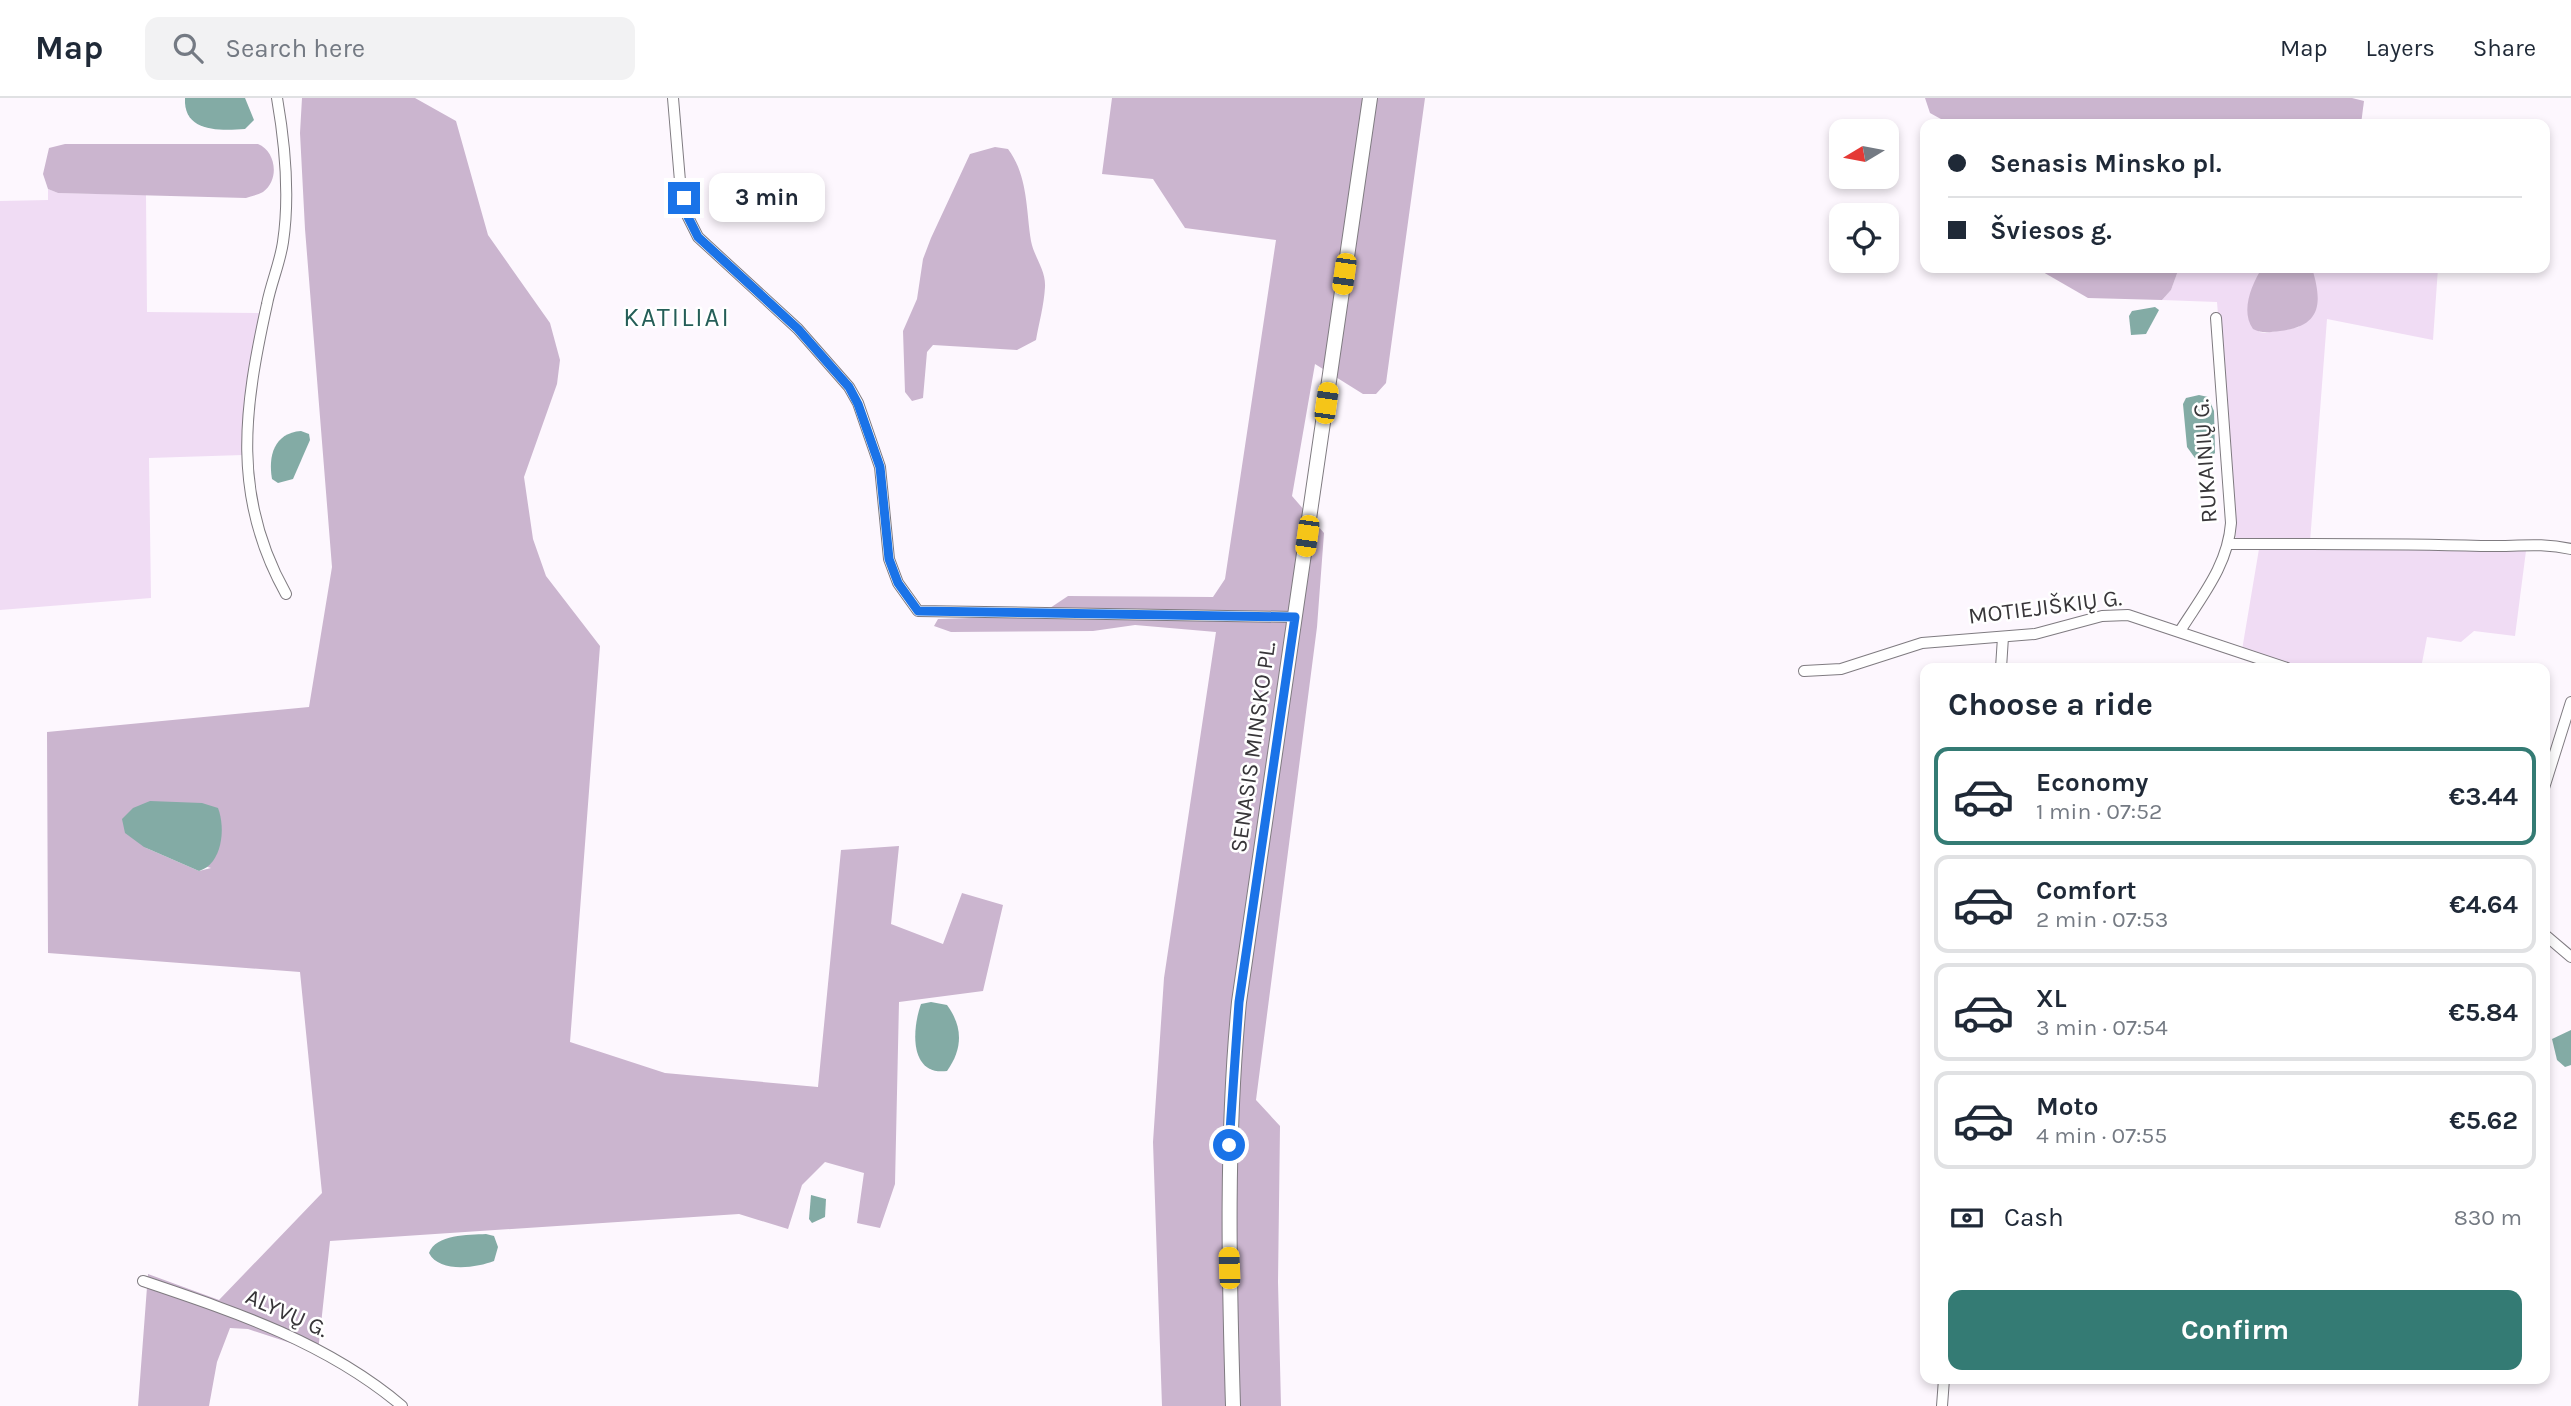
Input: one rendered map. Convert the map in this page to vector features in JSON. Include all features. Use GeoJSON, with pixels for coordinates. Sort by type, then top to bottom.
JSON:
{"type":"FeatureCollection","features":[{"type":"Feature","properties":{"kind":"main road","name":"SENASIS MINSKO PL."},"geometry":{"type":"LineString","coordinates":[[1233,1406],[1228,1220],[1233,1068],[1248,932],[1370,98]]}},
{"type":"Feature","properties":{"kind":"street"},"geometry":{"type":"LineString","coordinates":[[276,98],[284,141],[283,242],[251,379],[246,423],[246,470],[256,523],[270,565],[286,594]]}},
{"type":"Feature","properties":{"kind":"street"},"geometry":{"type":"LineString","coordinates":[[673,98],[680,181],[687,215],[698,237],[798,329],[849,387],[858,404],[880,467],[889,559],[898,583],[918,611],[1295,617]]}},
{"type":"Feature","properties":{"kind":"street","name":"RUKAINIŲ G."},"geometry":{"type":"LineString","coordinates":[[2180,631],[2224,561],[2230,544],[2231,523],[2216,318]]}},
{"type":"Feature","properties":{"kind":"street"},"geometry":{"type":"LineString","coordinates":[[2230,544],[2392,543],[2516,547],[2544,543],[2571,549]]}},
{"type":"Feature","properties":{"kind":"street","name":"MOTIEJIŠKIŲ G."},"geometry":{"type":"LineString","coordinates":[[1804,671],[1841,669],[1922,643],[2035,634],[2102,616],[2128,615],[2273,663]]}},
{"type":"Feature","properties":{"kind":"street"},"geometry":{"type":"LineString","coordinates":[[2001,663],[2003,637]]}},
{"type":"Feature","properties":{"kind":"street"},"geometry":{"type":"LineString","coordinates":[[2550,769],[2571,702]]}},
{"type":"Feature","properties":{"kind":"street"},"geometry":{"type":"LineString","coordinates":[[2550,939],[2571,957]]}},
{"type":"Feature","properties":{"kind":"street","name":"ALYVŲ G."},"geometry":{"type":"LineString","coordinates":[[143,1280],[233,1311],[313,1345],[374,1383],[402,1406]]}},
{"type":"Feature","properties":{"kind":"street"},"geometry":{"type":"LineString","coordinates":[[1942,1406],[1944,1384]]}},
{"type":"Feature","properties":{"kind":"shaded area"},"geometry":{"type":"Polygon","coordinates":[[[185,98],[245,98],[254,120],[245,129],[204,127],[190,117],[185,98]]]}},
{"type":"Feature","properties":{"kind":"shaded area"},"geometry":{"type":"Polygon","coordinates":[[[302,98],[415,98],[456,121],[488,235],[550,323],[560,360],[557,384],[524,477],[533,539],[546,576],[600,646],[570,1042],[665,1073],[818,1087],[841,850],[899,846],[891,924],[943,944],[962,893],[1003,905],[983,991],[899,1002],[895,1184],[880,1228],[857,1223],[864,1173],[825,1162],[802,1185],[788,1229],[739,1214],[330,1241],[318,1352],[248,1329],[230,1328],[217,1362],[209,1406],[138,1406],[148,1274],[219,1300],[322,1193],[300,972],[48,953],[47,732],[309,707],[332,567],[300,133],[302,98]],[[144,847],[199,871],[211,868],[144,847]]]}},
{"type":"Feature","properties":{"kind":"shaded area"},"geometry":{"type":"Polygon","coordinates":[[[1112,98],[1425,98],[1386,383],[1376,394],[1363,394],[1315,364],[1292,496],[1324,533],[1317,627],[1256,1100],[1280,1126],[1278,1282],[1281,1406],[1162,1406],[1153,1142],[1164,978],[1216,632],[1135,625],[1093,631],[951,632],[934,626],[938,619],[1038,616],[1068,596],[1213,597],[1225,579],[1276,240],[1185,228],[1153,179],[1102,174],[1112,98]]]}},
{"type":"Feature","properties":{"kind":"shaded area"},"geometry":{"type":"Polygon","coordinates":[[[1925,98],[2352,98],[2364,101],[2362,119],[1941,119],[1930,113],[1925,98]]]}},
{"type":"Feature","properties":{"kind":"shaded area"},"geometry":{"type":"Polygon","coordinates":[[[65,144],[258,144],[269,153],[274,173],[263,192],[246,198],[58,193],[48,189],[43,174],[49,148],[65,144]]]}},
{"type":"Feature","properties":{"kind":"shaded area"},"geometry":{"type":"Polygon","coordinates":[[[995,147],[1008,149],[1015,159],[1023,182],[1031,241],[1044,275],[1044,294],[1036,340],[1017,350],[933,345],[927,352],[923,398],[912,401],[905,392],[903,331],[917,299],[923,259],[970,154],[995,147]]]}},
{"type":"Feature","properties":{"kind":"shaded area"},"geometry":{"type":"Polygon","coordinates":[[[48,189],[58,193],[146,195],[147,312],[260,313],[244,398],[243,455],[149,458],[151,598],[0,610],[0,201],[48,200],[48,189]]]}},
{"type":"Feature","properties":{"kind":"shaded area"},"geometry":{"type":"Polygon","coordinates":[[[2045,273],[2177,273],[2171,290],[2162,300],[2088,298],[2045,273]]]}},
{"type":"Feature","properties":{"kind":"shaded area"},"geometry":{"type":"Polygon","coordinates":[[[2177,273],[2260,273],[2259,332],[2265,333],[2299,327],[2311,273],[2438,273],[2433,340],[2327,319],[2310,542],[2236,540],[2217,302],[2162,300],[2171,290],[2177,273]]]}},
{"type":"Feature","properties":{"kind":"shaded area"},"geometry":{"type":"Polygon","coordinates":[[[2260,273],[2313,273],[2318,302],[2316,311],[2304,324],[2294,328],[2263,332],[2253,329],[2249,322],[2247,306],[2260,273]]]}},
{"type":"Feature","properties":{"kind":"shaded area"},"geometry":{"type":"Polygon","coordinates":[[[2155,307],[2159,310],[2146,334],[2131,335],[2129,316],[2132,311],[2155,307]]]}},
{"type":"Feature","properties":{"kind":"shaded area"},"geometry":{"type":"Polygon","coordinates":[[[2199,395],[2208,397],[2214,411],[2215,453],[2208,459],[2195,458],[2187,447],[2183,404],[2186,398],[2199,395]]]}},
{"type":"Feature","properties":{"kind":"shaded area"},"geometry":{"type":"Polygon","coordinates":[[[301,431],[309,434],[310,440],[293,479],[278,483],[272,479],[271,470],[275,447],[285,436],[301,431]]]}},
{"type":"Feature","properties":{"kind":"shaded area"},"geometry":{"type":"Polygon","coordinates":[[[2527,543],[2515,636],[2474,631],[2461,642],[2427,637],[2422,663],[2282,663],[2242,650],[2259,549],[2527,543]]]}},
{"type":"Feature","properties":{"kind":"shaded area"},"geometry":{"type":"Polygon","coordinates":[[[150,801],[202,803],[218,808],[222,835],[217,854],[207,867],[199,871],[144,847],[125,833],[122,819],[133,808],[150,801]]]}},
{"type":"Feature","properties":{"kind":"shaded area"},"geometry":{"type":"Polygon","coordinates":[[[931,1002],[947,1005],[958,1029],[956,1054],[947,1071],[935,1071],[926,1066],[916,1049],[916,1026],[921,1004],[931,1002]]]}},
{"type":"Feature","properties":{"kind":"shaded area"},"geometry":{"type":"Polygon","coordinates":[[[2571,1030],[2571,1065],[2565,1067],[2557,1060],[2552,1039],[2571,1030]]]}},
{"type":"Feature","properties":{"kind":"shaded area"},"geometry":{"type":"Polygon","coordinates":[[[811,1195],[826,1199],[825,1217],[812,1223],[809,1219],[811,1195]]]}},
{"type":"Feature","properties":{"kind":"shaded area"},"geometry":{"type":"Polygon","coordinates":[[[486,1234],[494,1236],[498,1247],[494,1261],[478,1266],[449,1266],[441,1264],[429,1253],[438,1242],[445,1239],[486,1234]]]}},
{"type":"Feature","properties":{"kind":"district","name":"KATILIAI"},"geometry":{"type":"Point","coordinates":[677,317]}},
{"type":"Feature","properties":{"kind":"route"},"geometry":{"type":"LineString","coordinates":[[684,198],[687,215],[698,237],[798,329],[834,366],[849,387],[858,404],[880,467],[889,559],[898,583],[918,611],[1295,617],[1239,1002],[1229,1145]]}}]}
